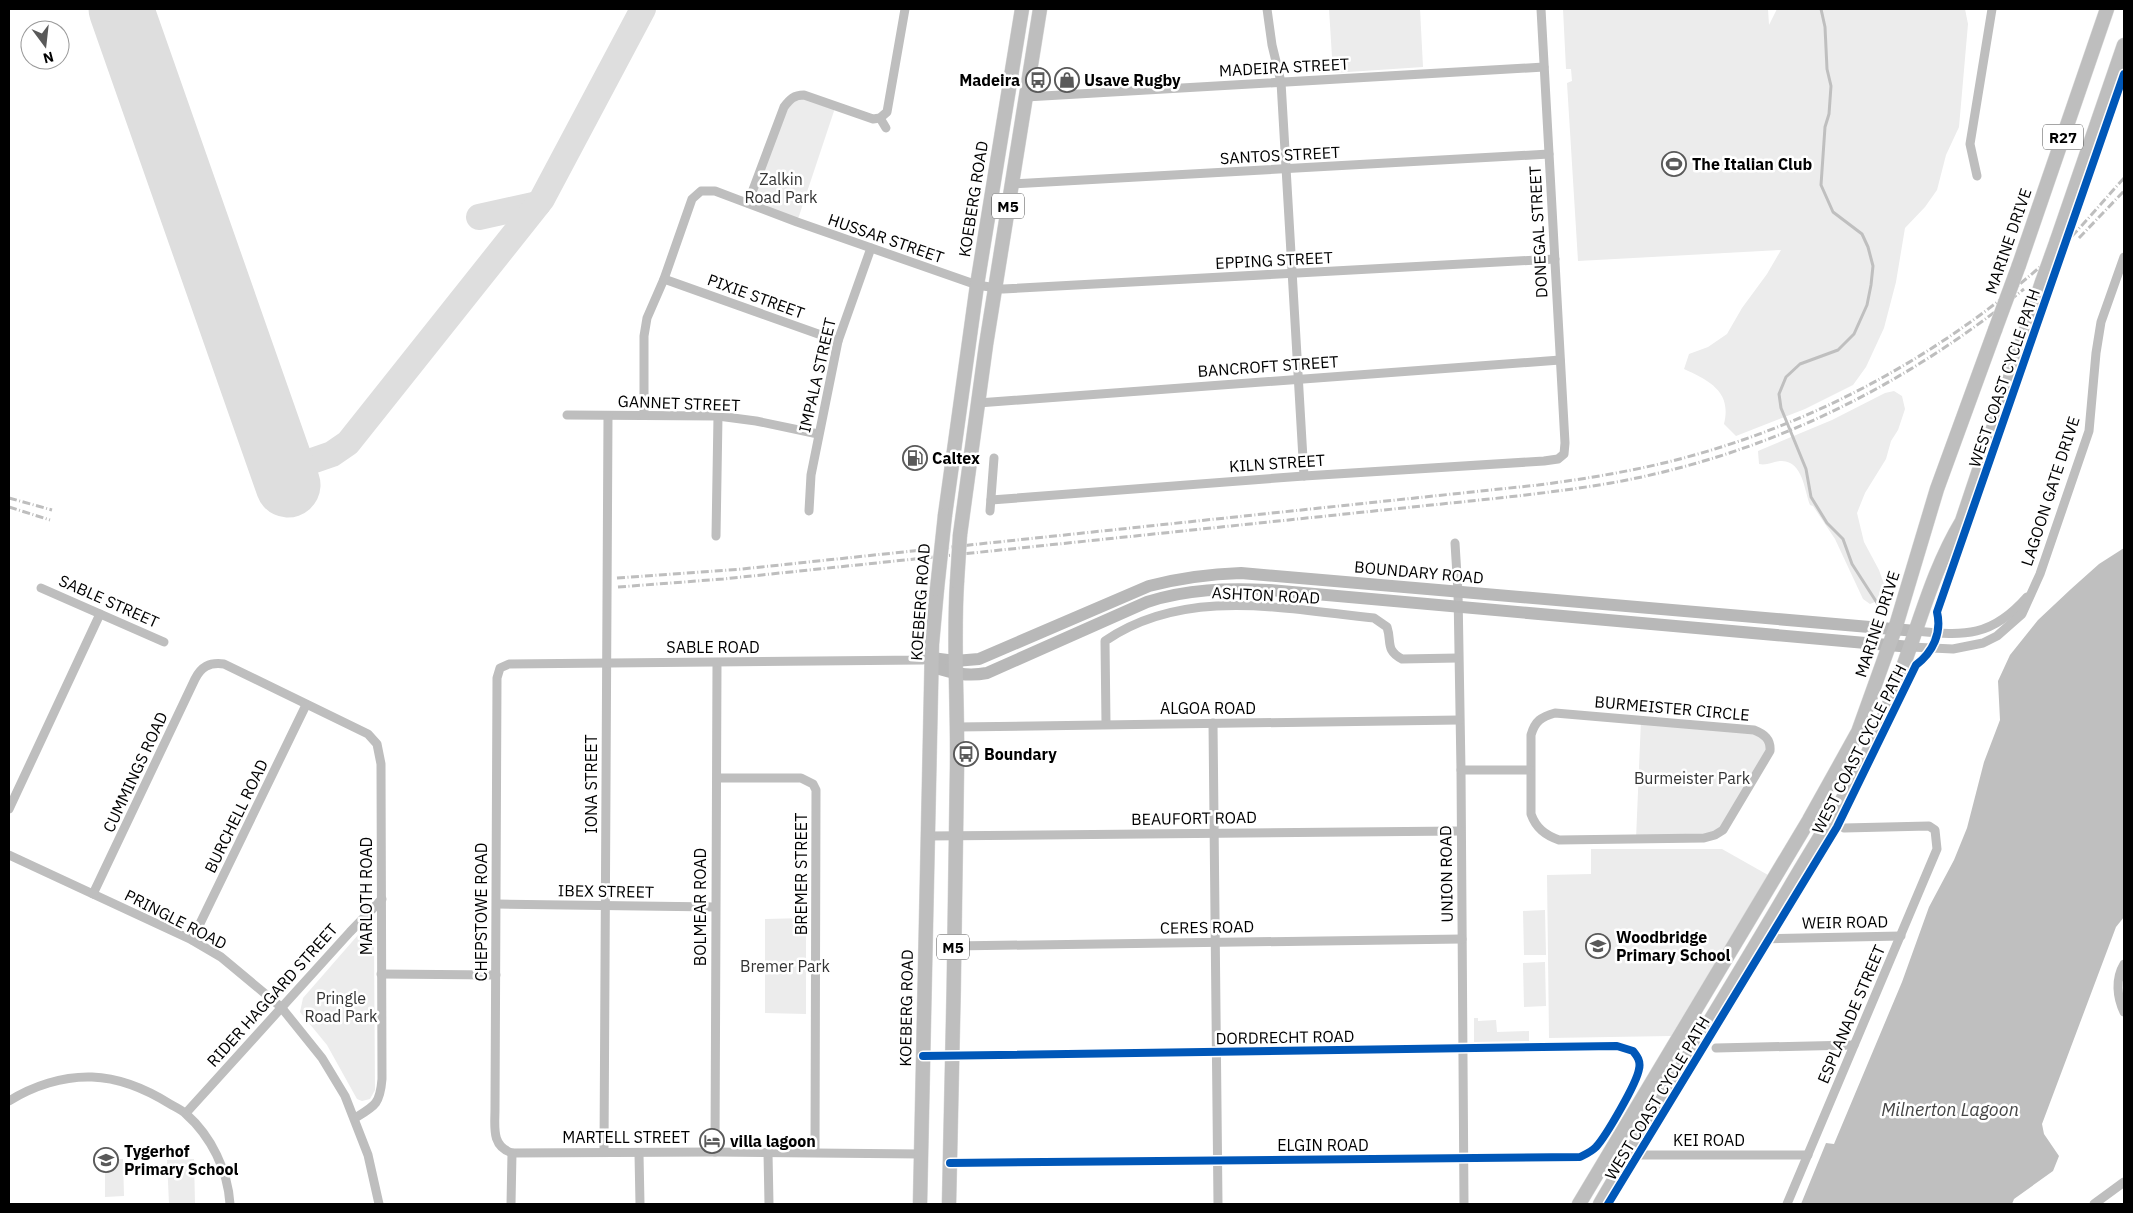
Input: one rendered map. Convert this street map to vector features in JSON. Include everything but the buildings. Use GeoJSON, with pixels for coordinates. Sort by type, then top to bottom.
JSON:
{"type":"FeatureCollection","features":[{"type":"Feature","properties":{"kind":"main road","name":"KOEBERG ROAD"},"geometry":{"type":"LineString","coordinates":[[920,1204],[928,836],[929,662],[945,515],[977,285],[1022,9]]}},
{"type":"Feature","properties":{"kind":"main road","name":"M5"},"geometry":{"type":"LineString","coordinates":[[949,1204],[956,837],[956,582],[963,512],[978,403],[1040,9]]}},
{"type":"Feature","properties":{"kind":"main road","name":"MARINE DRIVE"},"geometry":{"type":"LineString","coordinates":[[1579,1204],[1809,820],[1858,732],[1890,645],[1937,489],[2019,266],[2108,9]]}},
{"type":"Feature","properties":{"kind":"main road","name":"R27"},"geometry":{"type":"LineString","coordinates":[[1600,1204],[1627,1155],[1675,1080],[1760,939],[1864,761],[1900,676],[1923,607],[1949,543],[1962,521],[1976,483],[2042,282],[2124,45]]}},
{"type":"Feature","properties":{"kind":"main road","name":"BOUNDARY ROAD"},"geometry":{"type":"LineString","coordinates":[[956,668],[990,656],[1126,594],[1149,586],[1197,576],[1241,573],[1895,629]]}},
{"type":"Feature","properties":{"kind":"main road","name":"BOUNDARY ROAD"},"geometry":{"type":"LineString","coordinates":[[956,668],[971,675],[993,671],[1133,607],[1163,597],[1197,591],[1231,589],[1269,590],[1890,645]]}},
{"type":"Feature","properties":{"kind":"main road","name":"LAGOON GATE DRIVE"},"geometry":{"type":"LineString","coordinates":[[1895,629],[1916,631]]}},
{"type":"Feature","properties":{"kind":"main road","name":"LAGOON GATE DRIVE"},"geometry":{"type":"LineString","coordinates":[[1890,645],[1910,647]]}},
{"type":"Feature","properties":{"kind":"main road"},"geometry":{"type":"LineString","coordinates":[[929,662],[956,668]]}},
{"type":"Feature","properties":{"kind":"street"},"geometry":{"type":"LineString","coordinates":[[748,203],[784,107],[794,96],[804,95],[870,118],[880,118],[888,110],[905,9]]}},
{"type":"Feature","properties":{"kind":"street"},"geometry":{"type":"LineString","coordinates":[[1267,9],[1272,45],[1281,82],[1304,476]]}},
{"type":"Feature","properties":{"kind":"street","name":"DONEGAL STREET"},"geometry":{"type":"LineString","coordinates":[[1541,9],[1565,443],[1564,454]]}},
{"type":"Feature","properties":{"kind":"street"},"geometry":{"type":"LineString","coordinates":[[1977,176],[1970,144],[1992,9]]}},
{"type":"Feature","properties":{"kind":"street","name":"MADEIRA STREET"},"geometry":{"type":"LineString","coordinates":[[1026,97],[1544,67]]}},
{"type":"Feature","properties":{"kind":"street"},"geometry":{"type":"LineString","coordinates":[[880,118],[886,128]]}},
{"type":"Feature","properties":{"kind":"street","name":"SANTOS STREET"},"geometry":{"type":"LineString","coordinates":[[1012,184],[1549,154]]}},
{"type":"Feature","properties":{"kind":"street","name":"HUSSAR STREET"},"geometry":{"type":"LineString","coordinates":[[664,279],[692,199],[701,191],[715,191],[977,285],[995,288]]}},
{"type":"Feature","properties":{"kind":"street","name":"IMPALA STREET"},"geometry":{"type":"LineString","coordinates":[[809,512],[811,475],[838,341],[871,248]]}},
{"type":"Feature","properties":{"kind":"street","name":"LAGOON GATE DRIVE"},"geometry":{"type":"LineString","coordinates":[[1910,647],[1953,649],[1984,643],[2003,632],[2022,614],[2034,589],[2090,431],[2096,353],[2101,322],[2124,257]]}},
{"type":"Feature","properties":{"kind":"street","name":"EPPING STREET"},"geometry":{"type":"LineString","coordinates":[[995,288],[1555,259]]}},
{"type":"Feature","properties":{"kind":"street"},"geometry":{"type":"LineString","coordinates":[[644,415],[644,336],[652,305],[664,279]]}},
{"type":"Feature","properties":{"kind":"street","name":"PIXIE STREET"},"geometry":{"type":"LineString","coordinates":[[664,279],[838,341]]}},
{"type":"Feature","properties":{"kind":"street","name":"BANCROFT STREET"},"geometry":{"type":"LineString","coordinates":[[978,403],[1560,360]]}},
{"type":"Feature","properties":{"kind":"street","name":"GANNET STREET"},"geometry":{"type":"LineString","coordinates":[[567,415],[718,416],[756,421],[818,434]]}},
{"type":"Feature","properties":{"kind":"street","name":"IONA STREET"},"geometry":{"type":"LineString","coordinates":[[604,1152],[608,416]]}},
{"type":"Feature","properties":{"kind":"street"},"geometry":{"type":"LineString","coordinates":[[716,536],[718,416]]}},
{"type":"Feature","properties":{"kind":"street","name":"KILN STREET"},"geometry":{"type":"LineString","coordinates":[[991,500],[1304,476],[1544,461],[1558,459],[1564,454]]}},
{"type":"Feature","properties":{"kind":"street"},"geometry":{"type":"LineString","coordinates":[[990,511],[994,458]]}},
{"type":"Feature","properties":{"kind":"street","name":"UNION ROAD"},"geometry":{"type":"LineString","coordinates":[[1455,543],[1458,592],[1461,770],[1464,1204]]}},
{"type":"Feature","properties":{"kind":"street","name":"SABLE STREET"},"geometry":{"type":"LineString","coordinates":[[42,588],[164,642]]}},
{"type":"Feature","properties":{"kind":"street","name":"LAGOON GATE DRIVE"},"geometry":{"type":"LineString","coordinates":[[1916,631],[1953,635],[1980,630],[2005,618],[2034,589]]}},
{"type":"Feature","properties":{"kind":"street","name":"ASHTON ROAD"},"geometry":{"type":"LineString","coordinates":[[1106,724],[1105,641],[1147,619],[1191,608],[1243,606],[1374,618],[1387,628],[1391,650],[1394,655],[1402,659],[1458,658]]}},
{"type":"Feature","properties":{"kind":"street"},"geometry":{"type":"LineString","coordinates":[[9,808],[100,614]]}},
{"type":"Feature","properties":{"kind":"street","name":"SABLE ROAD"},"geometry":{"type":"LineString","coordinates":[[505,665],[607,662],[929,662]]}},
{"type":"Feature","properties":{"kind":"street","name":"BOLMEAR ROAD"},"geometry":{"type":"LineString","coordinates":[[715,1152],[717,663]]}},
{"type":"Feature","properties":{"kind":"street","name":"CUMMINGS ROAD"},"geometry":{"type":"LineString","coordinates":[[93,894],[195,679],[202,668],[207,665],[224,664],[306,705]]}},
{"type":"Feature","properties":{"kind":"street","name":"CHEPSTOWE ROAD"},"geometry":{"type":"LineString","coordinates":[[505,665],[498,672],[497,678],[495,1137],[504,1150],[512,1153]]}},
{"type":"Feature","properties":{"kind":"street","name":"MARLOTH ROAD"},"geometry":{"type":"LineString","coordinates":[[306,705],[368,734],[377,744],[381,764],[380,1098],[374,1106],[355,1118]]}},
{"type":"Feature","properties":{"kind":"street","name":"BURCHELL ROAD"},"geometry":{"type":"LineString","coordinates":[[192,940],[306,705]]}},
{"type":"Feature","properties":{"kind":"street","name":"BURMEISTER CIRCLE"},"geometry":{"type":"LineString","coordinates":[[1555,713],[1754,730],[1767,738],[1770,746],[1768,755],[1723,830],[1715,836],[1704,838],[1559,840],[1548,837],[1534,823],[1531,814],[1530,770],[1534,726],[1538,720],[1555,713]]}},
{"type":"Feature","properties":{"kind":"street","name":"ALGOA ROAD"},"geometry":{"type":"LineString","coordinates":[[957,727],[1459,720]]}},
{"type":"Feature","properties":{"kind":"street"},"geometry":{"type":"LineString","coordinates":[[1214,723],[1218,1204]]}},
{"type":"Feature","properties":{"kind":"street"},"geometry":{"type":"LineString","coordinates":[[1461,770],[1530,770]]}},
{"type":"Feature","properties":{"kind":"street","name":"BREMER STREET"},"geometry":{"type":"LineString","coordinates":[[717,778],[801,778],[813,784],[816,790],[815,1152]]}},
{"type":"Feature","properties":{"kind":"street","name":"ESPLANADE STREET"},"geometry":{"type":"LineString","coordinates":[[1787,1204],[1937,849],[1937,835],[1932,827],[1924,825],[1844,828]]}},
{"type":"Feature","properties":{"kind":"street","name":"BEAUFORT ROAD"},"geometry":{"type":"LineString","coordinates":[[928,836],[1460,831]]}},
{"type":"Feature","properties":{"kind":"street","name":"PRINGLE ROAD"},"geometry":{"type":"LineString","coordinates":[[9,855],[192,940],[221,957],[281,1008],[322,1058],[339,1084],[355,1118],[368,1155],[379,1204]]}},
{"type":"Feature","properties":{"kind":"street","name":"RIDER HAGGARD STREET"},"geometry":{"type":"LineString","coordinates":[[186,1113],[382,899]]}},
{"type":"Feature","properties":{"kind":"street","name":"IBEX STREET"},"geometry":{"type":"LineString","coordinates":[[497,904],[715,907]]}},
{"type":"Feature","properties":{"kind":"street","name":"WEIR ROAD"},"geometry":{"type":"LineString","coordinates":[[1760,939],[1901,936]]}},
{"type":"Feature","properties":{"kind":"street","name":"CERES ROAD"},"geometry":{"type":"LineString","coordinates":[[953,946],[1462,939]]}},
{"type":"Feature","properties":{"kind":"street"},"geometry":{"type":"LineString","coordinates":[[2124,964],[2119,975],[2118,986],[2124,1012]]}},
{"type":"Feature","properties":{"kind":"street"},"geometry":{"type":"LineString","coordinates":[[381,974],[496,975]]}},
{"type":"Feature","properties":{"kind":"street"},"geometry":{"type":"LineString","coordinates":[[1716,1048],[1854,1045]]}},
{"type":"Feature","properties":{"kind":"street","name":"DORDRECHT ROAD"},"geometry":{"type":"LineString","coordinates":[[923,1056],[953,1054],[1623,1046],[1633,1051],[1640,1062]]}},
{"type":"Feature","properties":{"kind":"street","name":"ELGIN ROAD"},"geometry":{"type":"LineString","coordinates":[[950,1163],[1218,1159],[1571,1158],[1589,1153],[1597,1146],[1633,1084],[1640,1068],[1640,1062]]}},
{"type":"Feature","properties":{"kind":"street"},"geometry":{"type":"LineString","coordinates":[[9,1101],[27,1091],[59,1080],[91,1077],[126,1082],[144,1088],[186,1113],[208,1141],[222,1166],[230,1204]]}},
{"type":"Feature","properties":{"kind":"street","name":"KEI ROAD"},"geometry":{"type":"LineString","coordinates":[[1612,1150],[1627,1155],[1808,1155]]}},
{"type":"Feature","properties":{"kind":"street","name":"MARTELL STREET"},"geometry":{"type":"LineString","coordinates":[[512,1153],[815,1152],[921,1154]]}},
{"type":"Feature","properties":{"kind":"street"},"geometry":{"type":"LineString","coordinates":[[511,1204],[512,1153]]}},
{"type":"Feature","properties":{"kind":"street"},"geometry":{"type":"LineString","coordinates":[[768,1153],[769,1204]]}},
{"type":"Feature","properties":{"kind":"street"},"geometry":{"type":"LineString","coordinates":[[639,1154],[640,1204]]}},
{"type":"Feature","properties":{"kind":"street"},"geometry":{"type":"LineString","coordinates":[[2094,1204],[2124,1182]]}},
{"type":"Feature","properties":{"kind":"green space"},"geometry":{"type":"Polygon","coordinates":[[[1329,9],[1420,9],[1423,67],[1333,73],[1329,9]]]}},
{"type":"Feature","properties":{"kind":"green space"},"geometry":{"type":"Polygon","coordinates":[[[1563,9],[1768,9],[1769,25],[1777,9],[1965,9],[1968,24],[1959,127],[1946,155],[1937,190],[1925,207],[1905,228],[1896,282],[1884,328],[1866,367],[1853,385],[1805,409],[1736,436],[1724,424],[1725,404],[1717,389],[1702,378],[1684,369],[1689,354],[1708,347],[1727,334],[1781,250],[1578,261],[1567,83],[1572,81],[1571,69],[1566,69],[1563,9]]]}},
{"type":"Feature","properties":{"kind":"green space","name":"Zalkin Road Park"},"geometry":{"type":"Polygon","coordinates":[[[798,96],[835,108],[797,222],[748,203],[782,105],[798,96]]]}},
{"type":"Feature","properties":{"kind":"green space"},"geometry":{"type":"Polygon","coordinates":[[[1894,391],[1902,396],[1905,409],[1898,430],[1891,441],[1886,459],[1865,493],[1857,513],[1864,542],[1879,570],[1885,587],[1882,599],[1870,604],[1863,599],[1835,539],[1813,506],[1810,505],[1799,471],[1789,463],[1782,461],[1759,464],[1758,451],[1832,420],[1885,393],[1894,391]]]}},
{"type":"Feature","properties":{"kind":"green space","name":"Burmeister Park"},"geometry":{"type":"Polygon","coordinates":[[[1641,720],[1754,730],[1770,746],[1715,835],[1636,839],[1641,720]]]}},
{"type":"Feature","properties":{"kind":"green space","name":"Woodbridge Primary School"},"geometry":{"type":"Polygon","coordinates":[[[1591,849],[1722,849],[1768,875],[1671,1036],[1549,1038],[1547,875],[1591,874],[1591,849]]]}},
{"type":"Feature","properties":{"kind":"green space"},"geometry":{"type":"Polygon","coordinates":[[[1545,910],[1546,955],[1524,955],[1523,911],[1545,910]]]}},
{"type":"Feature","properties":{"kind":"green space","name":"Bremer Park"},"geometry":{"type":"Polygon","coordinates":[[[806,918],[806,1014],[765,1013],[765,919],[806,918]]]}},
{"type":"Feature","properties":{"kind":"green space","name":"Pringle Road Park"},"geometry":{"type":"Polygon","coordinates":[[[358,935],[374,940],[375,1090],[370,1099],[362,1101],[357,1099],[327,1045],[300,1012],[303,998],[358,935]]]}},
{"type":"Feature","properties":{"kind":"green space"},"geometry":{"type":"Polygon","coordinates":[[[1545,962],[1546,1006],[1524,1007],[1523,963],[1545,962]]]}},
{"type":"Feature","properties":{"kind":"green space"},"geometry":{"type":"Polygon","coordinates":[[[1474,1018],[1478,1018],[1478,1021],[1496,1020],[1497,1032],[1529,1031],[1529,1041],[1474,1042],[1474,1018]]]}},
{"type":"Feature","properties":{"kind":"green space"},"geometry":{"type":"Polygon","coordinates":[[[105,1159],[123,1159],[124,1196],[105,1197],[105,1159]]]}},
{"type":"Feature","properties":{"kind":"green space"},"geometry":{"type":"Polygon","coordinates":[[[194,1159],[195,1204],[169,1204],[167,1160],[194,1159]]]}},
{"type":"Feature","properties":{"kind":"water","name":"Milnerton Lagoon"},"geometry":{"type":"Polygon","coordinates":[[[2124,548],[2124,917],[2116,927],[2042,1124],[2044,1134],[2059,1156],[2053,1171],[2014,1199],[2012,1204],[1801,1204],[1826,1143],[1834,1144],[1902,982],[1929,907],[1954,860],[1967,828],[1984,762],[2000,720],[1998,681],[2010,655],[2038,620],[2071,589],[2099,564],[2124,548]]]}},
{"type":"Feature","properties":{"kind":"waterway"},"geometry":{"type":"LineString","coordinates":[[1821,9],[1825,27],[1827,69],[1831,86],[1829,114],[1825,127],[1821,185],[1833,212],[1862,234],[1873,266],[1871,285],[1867,305],[1854,334],[1838,350],[1800,364],[1786,377],[1779,394],[1781,408],[1806,469],[1811,497],[1827,523],[1843,539],[1852,564],[1881,609]]}},
{"type":"Feature","properties":{"kind":"taxiway"},"geometry":{"type":"LineString","coordinates":[[283,471],[332,454],[348,443],[542,199],[643,9]]}},
{"type":"Feature","properties":{"kind":"taxiway"},"geometry":{"type":"LineString","coordinates":[[479,217],[538,204]]}},
{"type":"Feature","properties":{"kind":"runway"},"geometry":{"type":"LineString","coordinates":[[121,9],[288,485]]}},
{"type":"Feature","properties":{"kind":"railway"},"geometry":{"type":"LineString","coordinates":[[617,578],[742,569],[1538,485],[1619,472],[1698,454],[1791,422],[1836,402],[1922,354],[2003,298],[2041,266],[2073,235],[2124,178]]}},
{"type":"Feature","properties":{"kind":"railway"},"geometry":{"type":"LineString","coordinates":[[2079,238],[2124,191]]}},
{"type":"Feature","properties":{"kind":"railway"},"geometry":{"type":"LineString","coordinates":[[618,587],[723,579],[1472,501],[1622,481],[1678,468],[1731,452],[1784,433],[1835,410],[1884,384],[1932,355],[1979,324],[2024,289]]}},
{"type":"Feature","properties":{"kind":"railway"},"geometry":{"type":"LineString","coordinates":[[9,498],[52,510]]}},
{"type":"Feature","properties":{"kind":"railway"},"geometry":{"type":"LineString","coordinates":[[9,507],[50,520]]}},
{"type":"Feature","properties":{"kind":"cycle path","name":"WEST COAST CYCLE PATH"},"geometry":{"type":"LineString","coordinates":[[1608,1204],[1837,827],[1916,665],[1935,642],[1938,627],[1937,612],[2124,74]]}},
{"type":"Feature","properties":{"kind":"cycle path"},"geometry":{"type":"LineString","coordinates":[[923,1056],[1617,1046],[1633,1051],[1639,1064],[1633,1086],[1607,1132],[1596,1147],[1580,1157],[950,1163]]}},
{"type":"Feature","properties":{"kind":"place","name":"Madeira"},"geometry":{"type":"Point","coordinates":[1038,80]}},
{"type":"Feature","properties":{"kind":"place","name":"Usave Rugby"},"geometry":{"type":"Point","coordinates":[1067,80]}},
{"type":"Feature","properties":{"kind":"place","name":"The Italian Club"},"geometry":{"type":"Point","coordinates":[1674,164]}},
{"type":"Feature","properties":{"kind":"place","name":"Caltex"},"geometry":{"type":"Point","coordinates":[915,458]}},
{"type":"Feature","properties":{"kind":"place","name":"Boundary"},"geometry":{"type":"Point","coordinates":[966,754]}},
{"type":"Feature","properties":{"kind":"place","name":"Woodbridge Primary School"},"geometry":{"type":"Point","coordinates":[1598,946]}},
{"type":"Feature","properties":{"kind":"place","name":"villa lagoon"},"geometry":{"type":"Point","coordinates":[712,1141]}},
{"type":"Feature","properties":{"kind":"place","name":"Tygerhof Primary School"},"geometry":{"type":"Point","coordinates":[106,1160]}}]}
